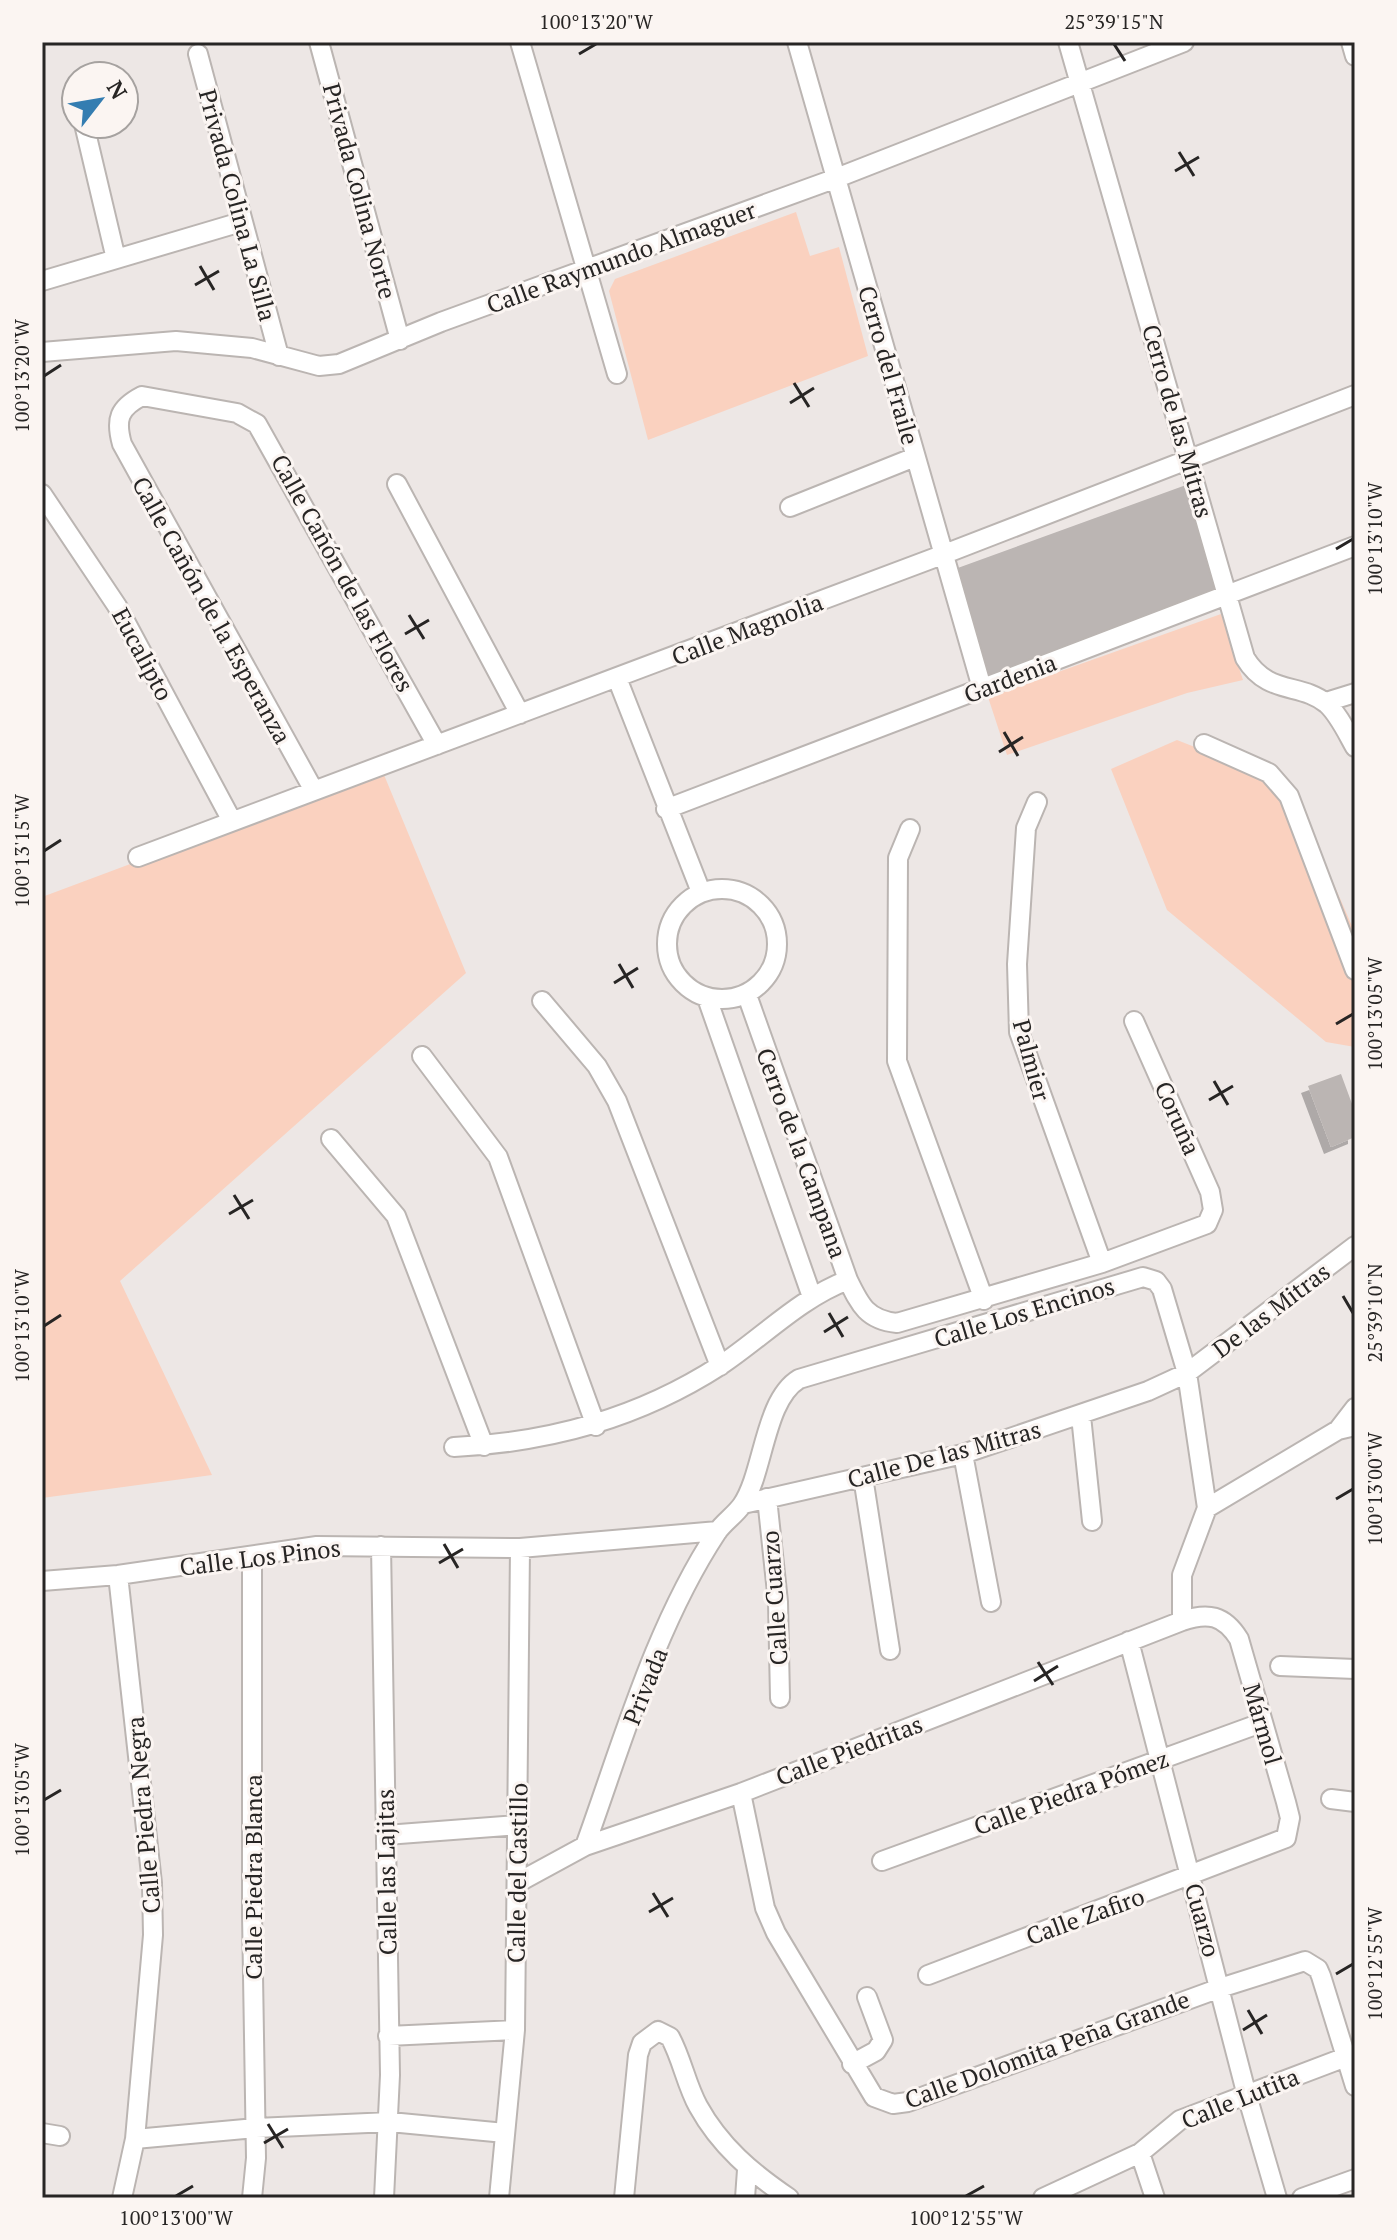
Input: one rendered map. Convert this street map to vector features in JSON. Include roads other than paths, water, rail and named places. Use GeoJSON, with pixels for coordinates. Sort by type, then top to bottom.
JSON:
{"type":"FeatureCollection","features":[{"type":"Feature","properties":{"kind":"street","name":"Privada Colina Norte"},"geometry":{"type":"LineString","coordinates":[[319,42],[400,340]]}},
{"type":"Feature","properties":{"kind":"street"},"geometry":{"type":"LineString","coordinates":[[520,42],[617,374]]}},
{"type":"Feature","properties":{"kind":"street","name":"Cerro del Fraile"},"geometry":{"type":"LineString","coordinates":[[797,42],[982,688]]}},
{"type":"Feature","properties":{"kind":"street","name":"Cerro de las Mitras"},"geometry":{"type":"LineString","coordinates":[[1068,42],[1245,658],[1252,670],[1268,682],[1326,702]]}},
{"type":"Feature","properties":{"kind":"street","name":"Calle Raymundo Almaguer"},"geometry":{"type":"LineString","coordinates":[[42,352],[176,341],[234,345],[319,366],[339,364],[834,179],[1184,42]]}},
{"type":"Feature","properties":{"kind":"street"},"geometry":{"type":"LineString","coordinates":[[1351,42],[1355,56]]}},
{"type":"Feature","properties":{"kind":"street","name":"Privada Colina La Silla"},"geometry":{"type":"LineString","coordinates":[[198,54],[279,356]]}},
{"type":"Feature","properties":{"kind":"street"},"geometry":{"type":"LineString","coordinates":[[88,140],[116,259]]}},
{"type":"Feature","properties":{"kind":"street"},"geometry":{"type":"LineString","coordinates":[[42,281],[241,222]]}},
{"type":"Feature","properties":{"kind":"street","name":"Calle Magnolia"},"geometry":{"type":"LineString","coordinates":[[138,857],[942,555],[1355,395]]}},
{"type":"Feature","properties":{"kind":"street","name":"Calle Cañón de la Esperanza"},"geometry":{"type":"LineString","coordinates":[[237,413],[142,396],[123,409],[117,428],[132,468],[313,789]]}},
{"type":"Feature","properties":{"kind":"street","name":"Calle Cañón de las Flores"},"geometry":{"type":"LineString","coordinates":[[237,413],[257,424],[265,434],[437,745]]}},
{"type":"Feature","properties":{"kind":"street"},"geometry":{"type":"LineString","coordinates":[[790,507],[915,457]]}},
{"type":"Feature","properties":{"kind":"street"},"geometry":{"type":"LineString","coordinates":[[397,484],[520,714]]}},
{"type":"Feature","properties":{"kind":"street","name":"Eucalipto"},"geometry":{"type":"LineString","coordinates":[[42,494],[117,606],[232,821]]}},
{"type":"Feature","properties":{"kind":"street","name":"Gardenia"},"geometry":{"type":"LineString","coordinates":[[666,809],[1355,546]]}},
{"type":"Feature","properties":{"kind":"street"},"geometry":{"type":"LineString","coordinates":[[617,678],[701,892]]}},
{"type":"Feature","properties":{"kind":"street"},"geometry":{"type":"LineString","coordinates":[[1355,693],[1326,702],[1355,747]]}},
{"type":"Feature","properties":{"kind":"street"},"geometry":{"type":"LineString","coordinates":[[1204,744],[1269,773],[1289,796],[1355,970]]}},
{"type":"Feature","properties":{"kind":"street","name":"Palmier"},"geometry":{"type":"LineString","coordinates":[[1037,802],[1026,828],[1017,964],[1019,1032],[1102,1263]]}},
{"type":"Feature","properties":{"kind":"street"},"geometry":{"type":"LineString","coordinates":[[910,829],[898,858],[897,1061],[984,1300],[1102,1263]]}},
{"type":"Feature","properties":{"kind":"street"},"geometry":{"type":"LineString","coordinates":[[726,888],[746,894],[762,906],[773,924],[778,944],[774,965],[763,982],[747,995],[727,1000],[707,998],[688,989],[675,974],[667,955],[667,935],[674,916],[687,900],[701,892],[726,888]]}},
{"type":"Feature","properties":{"kind":"street","name":"Cerro de la Campana"},"geometry":{"type":"LineString","coordinates":[[747,995],[848,1280],[862,1309],[872,1318],[897,1323],[984,1300]]}},
{"type":"Feature","properties":{"kind":"street"},"geometry":{"type":"LineString","coordinates":[[707,998],[812,1297]]}},
{"type":"Feature","properties":{"kind":"street"},"geometry":{"type":"LineString","coordinates":[[542,1001],[597,1066],[617,1101],[720,1366]]}},
{"type":"Feature","properties":{"kind":"street","name":"Coruña"},"geometry":{"type":"LineString","coordinates":[[1102,1263],[1191,1233],[1211,1217],[1210,1192],[1134,1021]]}},
{"type":"Feature","properties":{"kind":"street"},"geometry":{"type":"LineString","coordinates":[[422,1056],[498,1157],[596,1426]]}},
{"type":"Feature","properties":{"kind":"street"},"geometry":{"type":"LineString","coordinates":[[331,1139],[396,1216],[484,1446]]}},
{"type":"Feature","properties":{"kind":"street","name":"De las Mitras"},"geometry":{"type":"LineString","coordinates":[[1187,1373],[1355,1246]]}},
{"type":"Feature","properties":{"kind":"street","name":"Calle Los Encinos"},"geometry":{"type":"LineString","coordinates":[[743,1504],[784,1394],[799,1379],[1143,1277],[1156,1281],[1162,1289],[1187,1373],[1207,1508]]}},
{"type":"Feature","properties":{"kind":"street"},"geometry":{"type":"LineString","coordinates":[[454,1447],[534,1441],[596,1426],[662,1400],[720,1366],[812,1297],[848,1280]]}},
{"type":"Feature","properties":{"kind":"street","name":"Calle De las Mitras"},"geometry":{"type":"LineString","coordinates":[[743,1504],[963,1454],[1081,1416],[1187,1373]]}},
{"type":"Feature","properties":{"kind":"street"},"geometry":{"type":"LineString","coordinates":[[1182,1621],[1182,1575],[1207,1508],[1347,1428],[1355,1408]]}},
{"type":"Feature","properties":{"kind":"street"},"geometry":{"type":"LineString","coordinates":[[1081,1416],[1092,1521]]}},
{"type":"Feature","properties":{"kind":"street"},"geometry":{"type":"LineString","coordinates":[[963,1454],[991,1602]]}},
{"type":"Feature","properties":{"kind":"street"},"geometry":{"type":"LineString","coordinates":[[863,1477],[890,1650]]}},
{"type":"Feature","properties":{"kind":"street","name":"Calle Cuarzo"},"geometry":{"type":"LineString","coordinates":[[767,1498],[778,1602],[780,1698]]}},
{"type":"Feature","properties":{"kind":"street","name":"Privada"},"geometry":{"type":"LineString","coordinates":[[585,1846],[657,1652],[718,1531],[743,1504]]}},
{"type":"Feature","properties":{"kind":"street","name":"Calle Los Pinos"},"geometry":{"type":"LineString","coordinates":[[42,1581],[118,1575],[317,1546],[520,1548],[718,1531]]}},
{"type":"Feature","properties":{"kind":"street","name":"Calle las Lajitas"},"geometry":{"type":"LineString","coordinates":[[381,1546],[390,2122],[384,2198]]}},
{"type":"Feature","properties":{"kind":"street","name":"Calle del Castillo"},"geometry":{"type":"LineString","coordinates":[[499,2198],[515,2030],[520,1548]]}},
{"type":"Feature","properties":{"kind":"street","name":"Calle Piedra Blanca"},"geometry":{"type":"LineString","coordinates":[[252,1556],[252,1914],[256,2128],[252,2198]]}},
{"type":"Feature","properties":{"kind":"street","name":"Calle Piedra Negra"},"geometry":{"type":"LineString","coordinates":[[118,1575],[152,1883],[153,1935],[135,2139],[122,2198]]}},
{"type":"Feature","properties":{"kind":"street","name":"Calle Piedritas"},"geometry":{"type":"LineString","coordinates":[[517,1883],[585,1846],[741,1793],[1198,1615],[1218,1617]]}},
{"type":"Feature","properties":{"kind":"street","name":"Mármol"},"geometry":{"type":"LineString","coordinates":[[1218,1617],[1230,1624],[1239,1639],[1290,1818],[1286,1838]]}},
{"type":"Feature","properties":{"kind":"street","name":"Cuarzo"},"geometry":{"type":"LineString","coordinates":[[1129,1641],[1246,2092],[1277,2198]]}},
{"type":"Feature","properties":{"kind":"street"},"geometry":{"type":"LineString","coordinates":[[1280,1666],[1355,1669]]}},
{"type":"Feature","properties":{"kind":"street","name":"Calle Piedra Pómez"},"geometry":{"type":"LineString","coordinates":[[882,1861],[1261,1723]]}},
{"type":"Feature","properties":{"kind":"street","name":"Calle Dolomita Peña Grande"},"geometry":{"type":"LineString","coordinates":[[741,1793],[765,1908],[776,1933],[874,2097],[893,2104],[908,2102],[1299,1962],[1312,1964],[1321,1976],[1346,2057]]}},
{"type":"Feature","properties":{"kind":"street"},"geometry":{"type":"LineString","coordinates":[[1331,1799],[1355,1802]]}},
{"type":"Feature","properties":{"kind":"street"},"geometry":{"type":"LineString","coordinates":[[600,1805],[622,1834]]}},
{"type":"Feature","properties":{"kind":"street"},"geometry":{"type":"LineString","coordinates":[[386,1835],[518,1825]]}},
{"type":"Feature","properties":{"kind":"street","name":"Calle Zafiro"},"geometry":{"type":"LineString","coordinates":[[928,1975],[1191,1877],[1286,1838]]}},
{"type":"Feature","properties":{"kind":"street"},"geometry":{"type":"LineString","coordinates":[[852,2064],[876,2051],[883,2040],[867,1997]]}},
{"type":"Feature","properties":{"kind":"street"},"geometry":{"type":"LineString","coordinates":[[388,2036],[515,2030]]}},
{"type":"Feature","properties":{"kind":"street"},"geometry":{"type":"LineString","coordinates":[[624,2198],[638,2055],[642,2043],[658,2031],[670,2037],[699,2107],[747,2170],[789,2198]]}},
{"type":"Feature","properties":{"kind":"street"},"geometry":{"type":"LineString","coordinates":[[1346,2057],[1355,2086]]}},
{"type":"Feature","properties":{"kind":"street","name":"Calle Lutita"},"geometry":{"type":"LineString","coordinates":[[1044,2198],[1140,2153],[1180,2120],[1246,2092],[1346,2057]]}},
{"type":"Feature","properties":{"kind":"street"},"geometry":{"type":"LineString","coordinates":[[135,2139],[256,2128],[390,2122],[505,2133]]}},
{"type":"Feature","properties":{"kind":"street"},"geometry":{"type":"LineString","coordinates":[[1140,2153],[1155,2198]]}},
{"type":"Feature","properties":{"kind":"street"},"geometry":{"type":"LineString","coordinates":[[745,2198],[747,2170]]}},
{"type":"Feature","properties":{"kind":"street"},"geometry":{"type":"LineString","coordinates":[[1302,2198],[1355,2179]]}}]}
